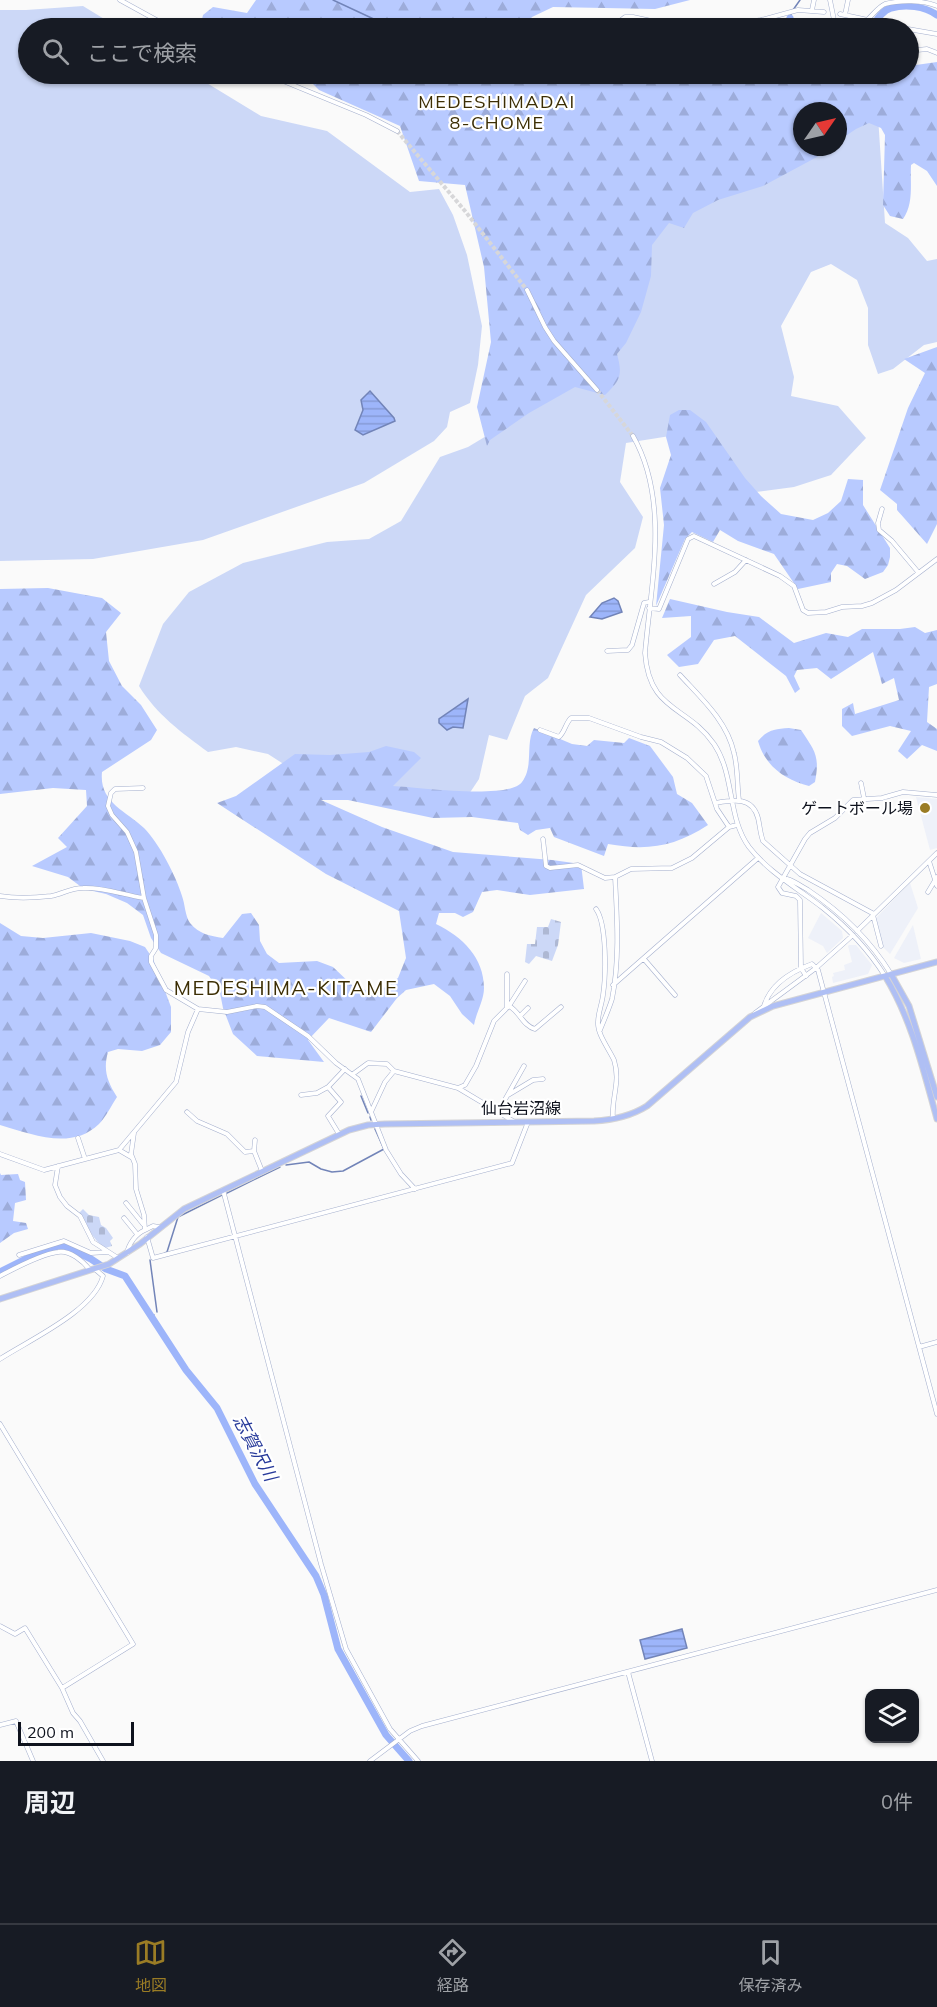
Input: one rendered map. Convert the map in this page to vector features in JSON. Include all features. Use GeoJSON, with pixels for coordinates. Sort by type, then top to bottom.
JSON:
{"type":"FeatureCollection","features":[{"type":"Feature","properties":{"kind":"main road","name":"仙台岩沼線"},"geometry":{"type":"LineString","coordinates":[[0,1299],[95,1270],[118,1259],[184,1209],[339,1134],[375,1124],[594,1121],[636,1113],[763,1008],[937,962]]}},
{"type":"Feature","properties":{"kind":"main road"},"geometry":{"type":"LineString","coordinates":[[888,975],[909,1006],[937,1097]]}},
{"type":"Feature","properties":{"kind":"main road"},"geometry":{"type":"LineString","coordinates":[[888,975],[916,1042],[937,1119]]}},
{"type":"Feature","properties":{"kind":"street"},"geometry":{"type":"LineString","coordinates":[[120,0],[153,18]]}},
{"type":"Feature","properties":{"kind":"street"},"geometry":{"type":"LineString","coordinates":[[812,10],[814,0]]}},
{"type":"Feature","properties":{"kind":"street"},"geometry":{"type":"LineString","coordinates":[[830,0],[834,18]]}},
{"type":"Feature","properties":{"kind":"street"},"geometry":{"type":"LineString","coordinates":[[848,0],[843,15],[859,18]]}},
{"type":"Feature","properties":{"kind":"street"},"geometry":{"type":"LineString","coordinates":[[871,18],[878,9],[886,4],[921,0],[937,6]]}},
{"type":"Feature","properties":{"kind":"street"},"geometry":{"type":"LineString","coordinates":[[767,18],[798,10],[824,12]]}},
{"type":"Feature","properties":{"kind":"street"},"geometry":{"type":"LineString","coordinates":[[624,18],[633,16],[642,18]]}},
{"type":"Feature","properties":{"kind":"street"},"geometry":{"type":"LineString","coordinates":[[919,31],[937,34]]}},
{"type":"Feature","properties":{"kind":"street"},"geometry":{"type":"LineString","coordinates":[[919,50],[927,49],[937,52]]}},
{"type":"Feature","properties":{"kind":"street"},"geometry":{"type":"LineString","coordinates":[[290,84],[397,131]]}},
{"type":"Feature","properties":{"kind":"street"},"geometry":{"type":"LineString","coordinates":[[527,290],[554,341],[597,390]]}},
{"type":"Feature","properties":{"kind":"street"},"geometry":{"type":"LineString","coordinates":[[633,436],[645,461],[655,508],[655,537],[645,653],[647,673],[652,685],[661,698],[712,742],[723,762],[737,825],[758,858],[853,935],[888,975]]}},
{"type":"Feature","properties":{"kind":"street"},"geometry":{"type":"LineString","coordinates":[[882,509],[878,523],[879,530],[892,541],[918,572]]}},
{"type":"Feature","properties":{"kind":"street"},"geometry":{"type":"LineString","coordinates":[[649,608],[659,609],[671,576],[691,537],[699,537],[766,568],[794,586],[803,610],[808,613],[872,603],[896,590],[937,559]]}},
{"type":"Feature","properties":{"kind":"street"},"geometry":{"type":"LineString","coordinates":[[714,584],[735,572],[746,560]]}},
{"type":"Feature","properties":{"kind":"street"},"geometry":{"type":"LineString","coordinates":[[607,651],[628,650],[632,645],[644,603],[650,602]]}},
{"type":"Feature","properties":{"kind":"street"},"geometry":{"type":"LineString","coordinates":[[680,675],[718,718],[729,736],[734,753],[739,800]]}},
{"type":"Feature","properties":{"kind":"street"},"geometry":{"type":"LineString","coordinates":[[540,730],[559,737],[571,718],[588,717],[661,742],[700,769],[709,781],[715,803],[729,827]]}},
{"type":"Feature","properties":{"kind":"street"},"geometry":{"type":"LineString","coordinates":[[861,783],[864,798]]}},
{"type":"Feature","properties":{"kind":"street"},"geometry":{"type":"LineString","coordinates":[[143,788],[115,789],[111,793],[108,806],[112,815],[128,832],[136,852],[144,897],[156,935],[156,948],[151,956],[154,970],[166,990],[198,1009],[227,1012],[257,1006],[265,1007],[308,1036],[361,1082],[370,1113],[386,1150],[415,1190]]}},
{"type":"Feature","properties":{"kind":"street"},"geometry":{"type":"LineString","coordinates":[[806,976],[801,968],[800,900],[796,896],[785,895],[778,887],[810,833],[835,818],[851,800],[882,798],[903,792],[937,795]]}},
{"type":"Feature","properties":{"kind":"street"},"geometry":{"type":"LineString","coordinates":[[715,803],[731,800],[749,803],[759,819],[760,835],[763,841],[800,874],[874,915],[881,945]]}},
{"type":"Feature","properties":{"kind":"street"},"geometry":{"type":"LineString","coordinates":[[543,839],[545,863],[550,868],[578,865],[605,878],[615,877],[631,869],[672,868],[685,862],[729,827],[737,825]]}},
{"type":"Feature","properties":{"kind":"street"},"geometry":{"type":"LineString","coordinates":[[857,931],[937,854]]}},
{"type":"Feature","properties":{"kind":"street"},"geometry":{"type":"LineString","coordinates":[[613,986],[758,858]]}},
{"type":"Feature","properties":{"kind":"street"},"geometry":{"type":"LineString","coordinates":[[929,861],[937,886]]}},
{"type":"Feature","properties":{"kind":"street"},"geometry":{"type":"LineString","coordinates":[[600,1030],[611,1000],[618,935],[615,877]]}},
{"type":"Feature","properties":{"kind":"street"},"geometry":{"type":"LineString","coordinates":[[783,878],[791,880],[819,898],[857,931],[888,975]]}},
{"type":"Feature","properties":{"kind":"street"},"geometry":{"type":"LineString","coordinates":[[928,892],[936,879]]}},
{"type":"Feature","properties":{"kind":"street"},"geometry":{"type":"LineString","coordinates":[[0,896],[31,899],[53,896],[74,888],[94,888],[122,895],[144,897]]}},
{"type":"Feature","properties":{"kind":"street"},"geometry":{"type":"LineString","coordinates":[[596,909],[604,927],[604,993],[597,1025],[617,1071],[616,1090],[611,1103],[613,1119]]}},
{"type":"Feature","properties":{"kind":"street"},"geometry":{"type":"LineString","coordinates":[[763,1008],[816,968],[853,935]]}},
{"type":"Feature","properties":{"kind":"street"},"geometry":{"type":"LineString","coordinates":[[644,959],[675,995]]}},
{"type":"Feature","properties":{"kind":"street"},"geometry":{"type":"LineString","coordinates":[[763,1008],[766,998],[784,977],[812,964],[816,968],[825,991],[937,1414]]}},
{"type":"Feature","properties":{"kind":"street"},"geometry":{"type":"LineString","coordinates":[[507,974],[508,1007]]}},
{"type":"Feature","properties":{"kind":"street"},"geometry":{"type":"LineString","coordinates":[[458,1088],[465,1085],[476,1066],[494,1022],[508,1007],[525,981]]}},
{"type":"Feature","properties":{"kind":"street"},"geometry":{"type":"LineString","coordinates":[[508,1007],[534,1029],[561,1007]]}},
{"type":"Feature","properties":{"kind":"street"},"geometry":{"type":"LineString","coordinates":[[520,1016],[528,1008]]}},
{"type":"Feature","properties":{"kind":"street"},"geometry":{"type":"LineString","coordinates":[[0,1154],[44,1170],[119,1150],[176,1082],[188,1032],[198,1009]]}},
{"type":"Feature","properties":{"kind":"street"},"geometry":{"type":"LineString","coordinates":[[353,1074],[371,1062],[387,1065],[394,1071],[458,1088],[513,1121]]}},
{"type":"Feature","properties":{"kind":"street"},"geometry":{"type":"LineString","coordinates":[[498,1112],[524,1066]]}},
{"type":"Feature","properties":{"kind":"street"},"geometry":{"type":"LineString","coordinates":[[301,1095],[317,1093],[328,1087],[345,1069]]}},
{"type":"Feature","properties":{"kind":"street"},"geometry":{"type":"LineString","coordinates":[[370,1113],[385,1082],[394,1071]]}},
{"type":"Feature","properties":{"kind":"street"},"geometry":{"type":"LineString","coordinates":[[507,1095],[533,1080],[543,1079]]}},
{"type":"Feature","properties":{"kind":"street"},"geometry":{"type":"LineString","coordinates":[[328,1087],[342,1102],[328,1116],[339,1134]]}},
{"type":"Feature","properties":{"kind":"street"},"geometry":{"type":"LineString","coordinates":[[187,1112],[197,1121],[226,1134],[245,1152],[254,1151]]}},
{"type":"Feature","properties":{"kind":"street"},"geometry":{"type":"LineString","coordinates":[[147,1237],[153,1258],[512,1163],[528,1122]]}},
{"type":"Feature","properties":{"kind":"street"},"geometry":{"type":"LineString","coordinates":[[134,1133],[132,1158],[135,1164],[136,1189],[144,1215],[144,1227]]}},
{"type":"Feature","properties":{"kind":"street"},"geometry":{"type":"LineString","coordinates":[[78,1138],[85,1159]]}},
{"type":"Feature","properties":{"kind":"street"},"geometry":{"type":"LineString","coordinates":[[255,1140],[254,1151],[262,1170]]}},
{"type":"Feature","properties":{"kind":"street"},"geometry":{"type":"LineString","coordinates":[[119,1150],[132,1158]]}},
{"type":"Feature","properties":{"kind":"street"},"geometry":{"type":"LineString","coordinates":[[58,1166],[55,1185],[61,1198],[80,1216],[93,1242],[118,1259]]}},
{"type":"Feature","properties":{"kind":"street"},"geometry":{"type":"LineString","coordinates":[[223,1189],[339,1629],[357,1671],[390,1729],[397,1740],[418,1761]]}},
{"type":"Feature","properties":{"kind":"street"},"geometry":{"type":"LineString","coordinates":[[126,1203],[144,1227]]}},
{"type":"Feature","properties":{"kind":"street"},"geometry":{"type":"LineString","coordinates":[[124,1218],[137,1234]]}},
{"type":"Feature","properties":{"kind":"street"},"geometry":{"type":"LineString","coordinates":[[127,1253],[137,1234],[144,1227],[159,1227]]}},
{"type":"Feature","properties":{"kind":"street"},"geometry":{"type":"LineString","coordinates":[[19,1255],[64,1241],[91,1253],[108,1252]]}},
{"type":"Feature","properties":{"kind":"street"},"geometry":{"type":"LineString","coordinates":[[0,1276],[20,1265],[58,1252],[80,1259],[103,1276],[102,1282],[90,1300],[76,1312],[0,1359]]}},
{"type":"Feature","properties":{"kind":"street"},"geometry":{"type":"LineString","coordinates":[[919,1347],[937,1342]]}},
{"type":"Feature","properties":{"kind":"street"},"geometry":{"type":"LineString","coordinates":[[0,1424],[133,1644],[62,1688]]}},
{"type":"Feature","properties":{"kind":"street"},"geometry":{"type":"LineString","coordinates":[[370,1761],[397,1740],[422,1726],[937,1590]]}},
{"type":"Feature","properties":{"kind":"street"},"geometry":{"type":"LineString","coordinates":[[0,1626],[15,1634],[25,1628],[103,1761]]}},
{"type":"Feature","properties":{"kind":"street"},"geometry":{"type":"LineString","coordinates":[[628,1672],[652,1761]]}},
{"type":"Feature","properties":{"kind":"street"},"geometry":{"type":"LineString","coordinates":[[0,1725],[16,1721],[33,1761]]}},
{"type":"Feature","properties":{"kind":"shaded area"},"geometry":{"type":"Polygon","coordinates":[[[370,391],[395,421],[363,435],[355,430],[363,410],[361,400],[370,391]]]}},
{"type":"Feature","properties":{"kind":"shaded area"},"geometry":{"type":"Polygon","coordinates":[[[614,598],[618,601],[622,612],[602,619],[590,617],[602,603],[614,598]]]}},
{"type":"Feature","properties":{"kind":"shaded area"},"geometry":{"type":"Polygon","coordinates":[[[468,699],[463,728],[453,727],[447,730],[439,723],[439,719],[468,699]]]}},
{"type":"Feature","properties":{"kind":"shaded area"},"geometry":{"type":"Polygon","coordinates":[[[916,797],[937,799],[937,848],[930,850],[916,797]]]}},
{"type":"Feature","properties":{"kind":"shaded area"},"geometry":{"type":"Polygon","coordinates":[[[910,883],[918,908],[890,954],[883,947],[876,918],[910,883]]]}},
{"type":"Feature","properties":{"kind":"shaded area"},"geometry":{"type":"Polygon","coordinates":[[[821,913],[842,931],[843,938],[827,953],[823,946],[808,938],[821,913]]]}},
{"type":"Feature","properties":{"kind":"shaded area"},"geometry":{"type":"Polygon","coordinates":[[[913,925],[921,959],[904,963],[894,958],[913,925]]]}},
{"type":"Feature","properties":{"kind":"shaded area"},"geometry":{"type":"Polygon","coordinates":[[[849,945],[856,945],[872,965],[868,974],[833,983],[833,973],[845,970],[844,965],[852,962],[849,945]]]}},
{"type":"Feature","properties":{"kind":"shaded area"},"geometry":{"type":"Polygon","coordinates":[[[682,1629],[687,1648],[645,1659],[640,1640],[682,1629]]]}},
{"type":"Feature","properties":{"kind":"green space"},"geometry":{"type":"Polygon","coordinates":[[[256,0],[690,0],[655,9],[553,7],[531,18],[202,18],[213,7],[247,13],[256,0]]]}},
{"type":"Feature","properties":{"kind":"green space"},"geometry":{"type":"Polygon","coordinates":[[[83,6],[103,18],[18,18],[18,84],[208,84],[261,116],[327,131],[410,192],[439,189],[453,215],[467,255],[482,326],[478,365],[470,403],[450,412],[447,427],[434,441],[364,483],[203,540],[93,559],[0,561],[0,10],[83,6]]]}},
{"type":"Feature","properties":{"kind":"green space"},"geometry":{"type":"Polygon","coordinates":[[[937,62],[937,186],[927,171],[914,163],[911,165],[909,207],[903,219],[890,216],[883,205],[885,135],[881,128],[869,123],[847,135],[847,102],[793,102],[793,156],[818,156],[763,186],[718,200],[693,213],[684,228],[669,223],[652,245],[651,276],[641,312],[626,343],[617,354],[620,373],[610,390],[605,395],[575,387],[529,413],[490,440],[487,446],[477,407],[491,342],[484,267],[465,185],[419,181],[400,126],[319,90],[313,84],[919,84],[919,65],[937,62]]]}},
{"type":"Feature","properties":{"kind":"green space"},"geometry":{"type":"Polygon","coordinates":[[[878,116],[885,223],[908,238],[927,261],[937,259],[937,342],[924,345],[893,369],[878,374],[868,345],[868,308],[857,280],[831,264],[811,272],[781,326],[794,377],[791,396],[838,406],[866,438],[831,475],[794,487],[740,494],[689,433],[626,443],[620,482],[643,517],[635,548],[586,595],[548,678],[525,696],[507,740],[489,735],[479,779],[463,803],[310,781],[268,754],[236,747],[208,752],[170,722],[153,705],[139,686],[163,624],[189,592],[243,563],[327,542],[369,539],[401,521],[440,457],[468,447],[573,384],[645,243],[673,214],[799,156],[847,156],[847,128],[878,116]]]}},
{"type":"Feature","properties":{"kind":"green space"},"geometry":{"type":"Polygon","coordinates":[[[937,347],[937,524],[927,544],[897,510],[897,504],[880,490],[908,408],[925,373],[904,359],[937,347]]]}},
{"type":"Feature","properties":{"kind":"green space"},"geometry":{"type":"Polygon","coordinates":[[[679,410],[690,410],[706,422],[745,478],[781,514],[813,520],[828,513],[841,501],[848,479],[863,480],[863,505],[890,548],[888,565],[883,572],[865,579],[847,566],[837,564],[831,573],[831,582],[798,589],[774,554],[738,541],[720,530],[713,542],[692,532],[685,539],[656,606],[664,525],[660,488],[671,455],[666,437],[670,415],[679,410]]]}},
{"type":"Feature","properties":{"kind":"green space"},"geometry":{"type":"Polygon","coordinates":[[[48,588],[102,598],[121,613],[106,632],[109,661],[122,686],[141,705],[157,730],[151,740],[102,772],[102,782],[109,798],[144,828],[155,842],[176,879],[187,917],[193,927],[205,934],[223,938],[242,914],[251,913],[259,925],[260,941],[267,954],[279,963],[317,961],[333,967],[353,986],[372,992],[386,987],[398,978],[406,958],[399,911],[326,874],[217,803],[236,796],[295,754],[330,755],[369,752],[386,746],[414,752],[421,758],[393,786],[482,791],[514,787],[522,782],[528,769],[531,734],[534,728],[572,744],[587,746],[594,740],[624,743],[629,738],[650,746],[673,777],[677,794],[692,803],[708,825],[672,843],[648,847],[608,844],[604,856],[554,837],[550,828],[536,830],[528,835],[520,830],[518,823],[472,817],[433,818],[348,800],[321,800],[382,827],[453,852],[581,864],[584,889],[530,895],[497,890],[482,892],[473,912],[463,917],[455,913],[439,913],[436,924],[463,942],[480,967],[484,993],[474,1025],[462,1014],[450,996],[434,984],[406,990],[371,1032],[329,1018],[308,1040],[324,1062],[257,1056],[233,1034],[220,993],[209,976],[161,953],[151,938],[143,915],[127,903],[106,894],[84,889],[68,877],[32,866],[67,847],[58,838],[87,806],[86,790],[53,788],[0,794],[0,589],[48,588]]]}},
{"type":"Feature","properties":{"kind":"green space"},"geometry":{"type":"Polygon","coordinates":[[[670,599],[759,617],[794,643],[826,633],[848,637],[862,629],[915,627],[925,633],[937,630],[937,684],[929,687],[927,722],[937,729],[937,751],[922,745],[907,759],[898,751],[911,731],[890,726],[852,736],[842,726],[842,709],[853,703],[855,714],[899,700],[894,678],[882,684],[873,652],[831,679],[817,668],[797,670],[794,676],[800,689],[795,693],[786,676],[735,636],[714,640],[698,664],[679,667],[667,655],[691,637],[691,616],[662,618],[670,599]]]}},
{"type":"Feature","properties":{"kind":"green space"},"geometry":{"type":"Polygon","coordinates":[[[789,728],[801,730],[815,754],[817,766],[815,782],[809,786],[777,771],[761,750],[758,741],[765,734],[789,728]]]}},
{"type":"Feature","properties":{"kind":"green space"},"geometry":{"type":"Polygon","coordinates":[[[551,919],[561,922],[558,945],[552,961],[536,956],[529,964],[525,962],[527,944],[535,944],[537,927],[548,927],[551,919]]]}},
{"type":"Feature","properties":{"kind":"green space"},"geometry":{"type":"Polygon","coordinates":[[[0,923],[21,936],[43,938],[91,933],[130,941],[145,947],[153,959],[171,1007],[171,1032],[160,1045],[142,1051],[118,1049],[108,1052],[107,1075],[117,1097],[99,1124],[76,1137],[64,1139],[38,1136],[0,1125],[0,923]]]}},
{"type":"Feature","properties":{"kind":"green space"},"geometry":{"type":"Polygon","coordinates":[[[0,1173],[1,1175],[18,1174],[20,1180],[25,1182],[26,1200],[15,1203],[13,1221],[26,1223],[28,1229],[14,1233],[0,1243],[0,1173]]]}},
{"type":"Feature","properties":{"kind":"green space"},"geometry":{"type":"Polygon","coordinates":[[[83,1209],[89,1215],[99,1217],[101,1225],[113,1238],[110,1241],[112,1246],[105,1248],[93,1236],[79,1213],[83,1209]]]}},
{"type":"Feature","properties":{"kind":"waterway"},"geometry":{"type":"LineString","coordinates":[[333,0],[372,18]]}},
{"type":"Feature","properties":{"kind":"waterway"},"geometry":{"type":"LineString","coordinates":[[793,10],[800,0]]}},
{"type":"Feature","properties":{"kind":"waterway"},"geometry":{"type":"LineString","coordinates":[[879,18],[891,8],[909,6],[937,15]]}},
{"type":"Feature","properties":{"kind":"waterway"},"geometry":{"type":"LineString","coordinates":[[790,18],[791,14]]}},
{"type":"Feature","properties":{"kind":"waterway"},"geometry":{"type":"LineString","coordinates":[[361,1096],[368,1113]]}},
{"type":"Feature","properties":{"kind":"waterway"},"geometry":{"type":"LineString","coordinates":[[286,1165],[309,1162],[332,1172],[343,1171],[384,1149],[375,1129]]}},
{"type":"Feature","properties":{"kind":"waterway"},"geometry":{"type":"LineString","coordinates":[[227,1193],[280,1167]]}},
{"type":"Feature","properties":{"kind":"waterway"},"geometry":{"type":"LineString","coordinates":[[165,1253],[178,1217],[222,1195]]}},
{"type":"Feature","properties":{"kind":"waterway","name":"志賀沢川"},"geometry":{"type":"LineString","coordinates":[[0,1272],[34,1255],[58,1246],[65,1246],[106,1269],[125,1276],[186,1370],[217,1408],[255,1484],[316,1576],[324,1595],[338,1649],[386,1735],[409,1761]]}},
{"type":"Feature","properties":{"kind":"waterway"},"geometry":{"type":"LineString","coordinates":[[150,1260],[157,1312]]}},
{"type":"Feature","properties":{"kind":"tunnel"},"geometry":{"type":"LineString","coordinates":[[397,131],[465,211],[527,290]]}},
{"type":"Feature","properties":{"kind":"tunnel"},"geometry":{"type":"LineString","coordinates":[[597,390],[633,436]]}},
{"type":"Feature","properties":{"kind":"place","name":"ゲートボール場"},"geometry":{"type":"Point","coordinates":[925,808]}},
{"type":"Feature","properties":{"kind":"district","name":"MEDESHIMADAI 8-CHOME"},"geometry":{"type":"Point","coordinates":[497,112]}},
{"type":"Feature","properties":{"kind":"district","name":"MEDESHIMA-KITAME"},"geometry":{"type":"Point","coordinates":[286,988]}}]}
